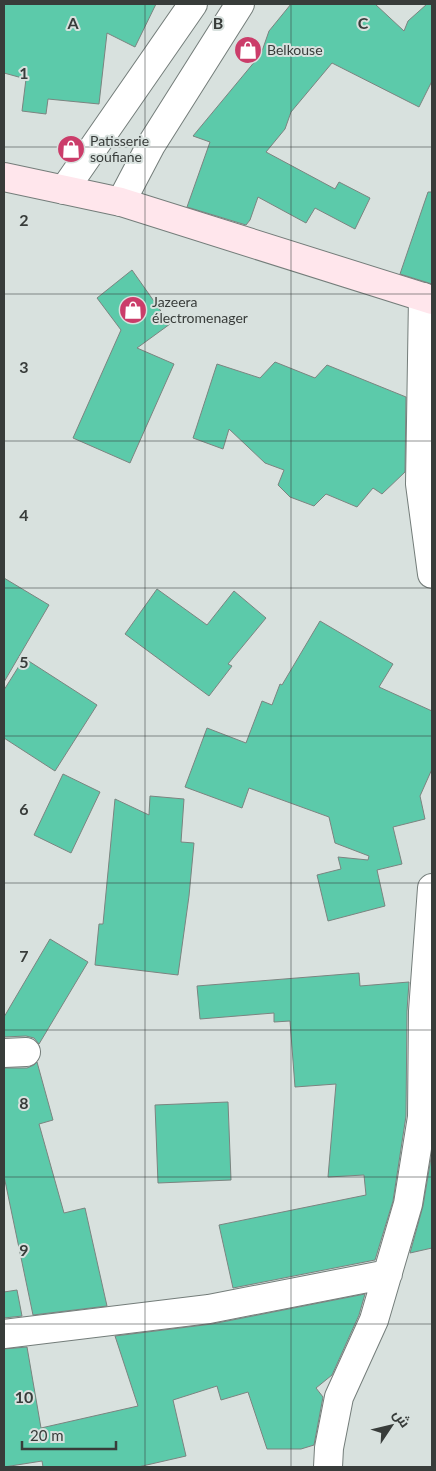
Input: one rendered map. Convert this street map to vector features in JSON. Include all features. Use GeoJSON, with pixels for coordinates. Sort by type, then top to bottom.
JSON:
{"type":"FeatureCollection","features":[{"type":"Feature","properties":{"kind":"main road"},"geometry":{"type":"LineString","coordinates":[[4,176],[121,202],[428,298]]}},
{"type":"Feature","properties":{"kind":"street"},"geometry":{"type":"LineString","coordinates":[[64,190],[193,4]]}},
{"type":"Feature","properties":{"kind":"street"},"geometry":{"type":"LineString","coordinates":[[121,202],[151,145],[240,4]]}},
{"type":"Feature","properties":{"kind":"street"},"geometry":{"type":"LineString","coordinates":[[428,298],[420,484],[432,574]]}},
{"type":"Feature","properties":{"kind":"street"},"geometry":{"type":"LineString","coordinates":[[328,1467],[329,1448],[339,1396],[374,1320],[408,1204],[422,1117],[423,1011],[432,888]]}},
{"type":"Feature","properties":{"kind":"street"},"geometry":{"type":"LineString","coordinates":[[4,1334],[209,1309],[388,1274]]}},
{"type":"Feature","properties":{"kind":"building"},"geometry":{"type":"Polygon","coordinates":[[[4,4],[156,4],[135,47],[107,33],[99,104],[48,99],[46,114],[22,111],[26,79],[4,73],[4,4]]]}},
{"type":"Feature","properties":{"kind":"building"},"geometry":{"type":"Polygon","coordinates":[[[291,4],[375,4],[404,31],[408,21],[427,4],[432,4],[432,81],[419,107],[332,63],[291,112],[285,129],[266,152],[335,189],[339,182],[370,198],[355,229],[315,208],[306,223],[258,197],[250,220],[246,225],[187,207],[210,142],[193,136],[261,54],[269,31],[291,4]]]}},
{"type":"Feature","properties":{"kind":"building"},"geometry":{"type":"Polygon","coordinates":[[[428,192],[432,192],[432,284],[400,274],[428,192]]]}},
{"type":"Feature","properties":{"kind":"building"},"geometry":{"type":"Polygon","coordinates":[[[132,270],[170,324],[137,348],[174,364],[130,463],[73,438],[121,330],[97,298],[132,270]]]}},
{"type":"Feature","properties":{"kind":"building"},"geometry":{"type":"Polygon","coordinates":[[[275,362],[315,378],[327,365],[406,397],[405,472],[382,494],[373,488],[357,507],[326,494],[314,506],[290,497],[278,485],[284,470],[265,463],[229,429],[223,449],[193,438],[217,364],[260,378],[275,362]]]}},
{"type":"Feature","properties":{"kind":"building"},"geometry":{"type":"Polygon","coordinates":[[[4,578],[49,605],[4,682],[4,578]]]}},
{"type":"Feature","properties":{"kind":"building"},"geometry":{"type":"Polygon","coordinates":[[[157,589],[207,625],[234,591],[266,618],[228,664],[232,666],[209,696],[125,634],[157,589]]]}},
{"type":"Feature","properties":{"kind":"building"},"geometry":{"type":"Polygon","coordinates":[[[320,621],[393,664],[379,687],[432,711],[432,769],[420,796],[425,819],[393,827],[402,864],[377,870],[385,906],[328,921],[317,875],[341,869],[338,857],[368,860],[369,856],[335,843],[329,817],[249,788],[242,808],[185,787],[207,728],[246,743],[262,701],[272,705],[280,684],[282,685],[320,621]]]}},
{"type":"Feature","properties":{"kind":"building"},"geometry":{"type":"Polygon","coordinates":[[[24,658],[97,705],[55,771],[4,738],[4,690],[24,658]]]}},
{"type":"Feature","properties":{"kind":"building"},"geometry":{"type":"Polygon","coordinates":[[[63,774],[100,792],[71,853],[34,835],[63,774]]]}},
{"type":"Feature","properties":{"kind":"building"},"geometry":{"type":"Polygon","coordinates":[[[150,796],[184,799],[181,842],[194,843],[178,975],[95,965],[99,924],[103,924],[115,799],[149,815],[150,796]]]}},
{"type":"Feature","properties":{"kind":"building"},"geometry":{"type":"Polygon","coordinates":[[[50,939],[88,962],[39,1044],[34,1038],[26,1036],[4,1037],[4,1017],[50,939]]]}},
{"type":"Feature","properties":{"kind":"building"},"geometry":{"type":"Polygon","coordinates":[[[359,973],[360,986],[409,982],[406,1116],[393,1201],[375,1260],[233,1288],[219,1225],[366,1195],[364,1175],[328,1177],[336,1084],[295,1087],[290,1021],[274,1022],[274,1013],[200,1019],[197,986],[359,973]]]}},
{"type":"Feature","properties":{"kind":"building"},"geometry":{"type":"Polygon","coordinates":[[[37,1062],[53,1120],[39,1124],[64,1213],[85,1208],[107,1306],[33,1315],[4,1176],[4,1068],[27,1068],[37,1062]]]}},
{"type":"Feature","properties":{"kind":"building"},"geometry":{"type":"Polygon","coordinates":[[[228,1102],[231,1180],[158,1183],[155,1105],[228,1102]]]}},
{"type":"Feature","properties":{"kind":"building"},"geometry":{"type":"Polygon","coordinates":[[[432,1152],[432,1248],[410,1253],[423,1206],[432,1152]]]}},
{"type":"Feature","properties":{"kind":"building"},"geometry":{"type":"Polygon","coordinates":[[[17,1290],[22,1316],[4,1318],[4,1292],[17,1290]]]}},
{"type":"Feature","properties":{"kind":"building"},"geometry":{"type":"Polygon","coordinates":[[[365,1294],[359,1315],[332,1375],[316,1388],[323,1397],[314,1445],[301,1449],[267,1449],[248,1392],[221,1400],[217,1386],[173,1400],[186,1456],[138,1467],[43,1467],[42,1461],[4,1467],[4,1349],[27,1347],[41,1428],[138,1406],[115,1336],[212,1324],[365,1294]]]}},
{"type":"Feature","properties":{"kind":"place","name":"Belkouse"},"geometry":{"type":"Point","coordinates":[248,50]}},
{"type":"Feature","properties":{"kind":"place","name":"Patisserie soufiane"},"geometry":{"type":"Point","coordinates":[71,149]}},
{"type":"Feature","properties":{"kind":"place","name":"Jazeera électromenager"},"geometry":{"type":"Point","coordinates":[133,310]}}]}
